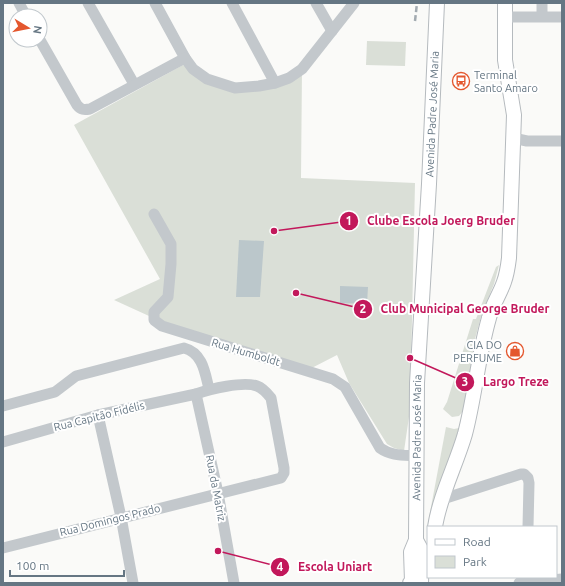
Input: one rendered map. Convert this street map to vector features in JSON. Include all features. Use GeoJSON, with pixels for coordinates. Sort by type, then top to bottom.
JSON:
{"type":"FeatureCollection","features":[{"type":"Feature","properties":{"kind":"main road","name":"Avenida Padre José Maria"},"geometry":{"type":"LineString","coordinates":[[421,583],[422,551],[416,540],[417,383],[429,184],[437,3]]}},
{"type":"Feature","properties":{"kind":"main road"},"geometry":{"type":"LineString","coordinates":[[435,526],[437,515],[458,457],[469,416],[482,344],[490,314],[504,282],[509,258],[514,115],[505,60],[505,10]]}},
{"type":"Feature","properties":{"kind":"main road"},"geometry":{"type":"LineString","coordinates":[[410,583],[412,581],[412,552],[416,540]]}},
{"type":"Feature","properties":{"kind":"street"},"geometry":{"type":"LineString","coordinates":[[88,3],[134,84]]}},
{"type":"Feature","properties":{"kind":"street"},"geometry":{"type":"LineString","coordinates":[[155,3],[185,58],[193,69],[207,79],[235,88],[275,83],[288,78],[302,69],[354,3]]}},
{"type":"Feature","properties":{"kind":"street"},"geometry":{"type":"LineString","coordinates":[[232,3],[275,83]]}},
{"type":"Feature","properties":{"kind":"street"},"geometry":{"type":"LineString","coordinates":[[316,3],[332,32]]}},
{"type":"Feature","properties":{"kind":"street"},"geometry":{"type":"LineString","coordinates":[[542,3],[542,16]]}},
{"type":"Feature","properties":{"kind":"street"},"geometry":{"type":"LineString","coordinates":[[505,10],[542,16],[562,17]]}},
{"type":"Feature","properties":{"kind":"street"},"geometry":{"type":"LineString","coordinates":[[45,48],[77,105],[80,109],[84,110],[90,109],[134,84],[185,58]]}},
{"type":"Feature","properties":{"kind":"street"},"geometry":{"type":"LineString","coordinates":[[513,138],[527,141],[562,141]]}},
{"type":"Feature","properties":{"kind":"street","name":"Rua Humboldt"},"geometry":{"type":"LineString","coordinates":[[154,214],[171,244],[168,297],[154,312],[154,320],[162,326],[333,379],[345,388],[380,448],[392,454],[417,456]]}},
{"type":"Feature","properties":{"kind":"street"},"geometry":{"type":"LineString","coordinates":[[3,406],[55,392],[76,376],[184,348],[191,350],[196,354],[201,362],[209,390]]}},
{"type":"Feature","properties":{"kind":"street","name":"Rua Domingos Prado"},"geometry":{"type":"LineString","coordinates":[[3,548],[121,517],[281,478],[284,474],[284,468],[271,398],[265,391],[257,386],[247,384],[209,390]]}},
{"type":"Feature","properties":{"kind":"street","name":"Rua Capitão Fidélis"},"geometry":{"type":"LineString","coordinates":[[3,442],[98,415],[209,390]]}},
{"type":"Feature","properties":{"kind":"street","name":"Rua da Matriz"},"geometry":{"type":"LineString","coordinates":[[196,394],[218,493],[234,583]]}},
{"type":"Feature","properties":{"kind":"street"},"geometry":{"type":"LineString","coordinates":[[98,415],[121,517],[133,583]]}},
{"type":"Feature","properties":{"kind":"street"},"geometry":{"type":"LineString","coordinates":[[443,498],[524,474],[528,478],[529,482],[528,526]]}},
{"type":"Feature","properties":{"kind":"street"},"geometry":{"type":"LineString","coordinates":[[525,581],[562,578]]}},
{"type":"Feature","properties":{"kind":"green space"},"geometry":{"type":"Polygon","coordinates":[[[367,41],[406,42],[405,66],[366,65],[367,41]]]}},
{"type":"Feature","properties":{"kind":"green space"},"geometry":{"type":"Polygon","coordinates":[[[183,65],[207,79],[259,86],[302,69],[301,178],[415,183],[410,410],[404,451],[387,444],[349,383],[337,355],[302,373],[160,321],[114,300],[160,279],[74,125],[183,65]]]}},
{"type":"Feature","properties":{"kind":"green space"},"geometry":{"type":"Polygon","coordinates":[[[499,265],[494,284],[482,313],[475,339],[473,367],[463,411],[459,416],[452,417],[443,409],[447,402],[473,319],[476,319],[496,267],[499,265]]]}},
{"type":"Feature","properties":{"kind":"green space"},"geometry":{"type":"Polygon","coordinates":[[[446,427],[454,429],[459,428],[453,451],[433,504],[429,526],[428,523],[446,427]]]}},
{"type":"Feature","properties":{"kind":"shaded area"},"geometry":{"type":"Polygon","coordinates":[[[239,240],[264,241],[260,297],[236,297],[239,240]]]}},
{"type":"Feature","properties":{"kind":"shaded area"},"geometry":{"type":"Polygon","coordinates":[[[340,286],[368,287],[367,304],[340,303],[340,286]]]}},
{"type":"Feature","properties":{"kind":"railway"},"geometry":{"type":"LineString","coordinates":[[415,21],[417,3]]}},
{"type":"Feature","properties":{"kind":"place","name":"Terminal Santo Amaro"},"geometry":{"type":"Point","coordinates":[461,81]}},
{"type":"Feature","properties":{"kind":"place","name":"Clube Escola Joerg Bruder"},"geometry":{"type":"Point","coordinates":[274,231]}},
{"type":"Feature","properties":{"kind":"place","name":"Club Municipal George Bruder"},"geometry":{"type":"Point","coordinates":[296,293]}},
{"type":"Feature","properties":{"kind":"place","name":"CIA DO PERFUME"},"geometry":{"type":"Point","coordinates":[515,351]}},
{"type":"Feature","properties":{"kind":"place","name":"Largo Treze"},"geometry":{"type":"Point","coordinates":[410,358]}},
{"type":"Feature","properties":{"kind":"place","name":"Escola Uniart"},"geometry":{"type":"Point","coordinates":[218,551]}}]}
